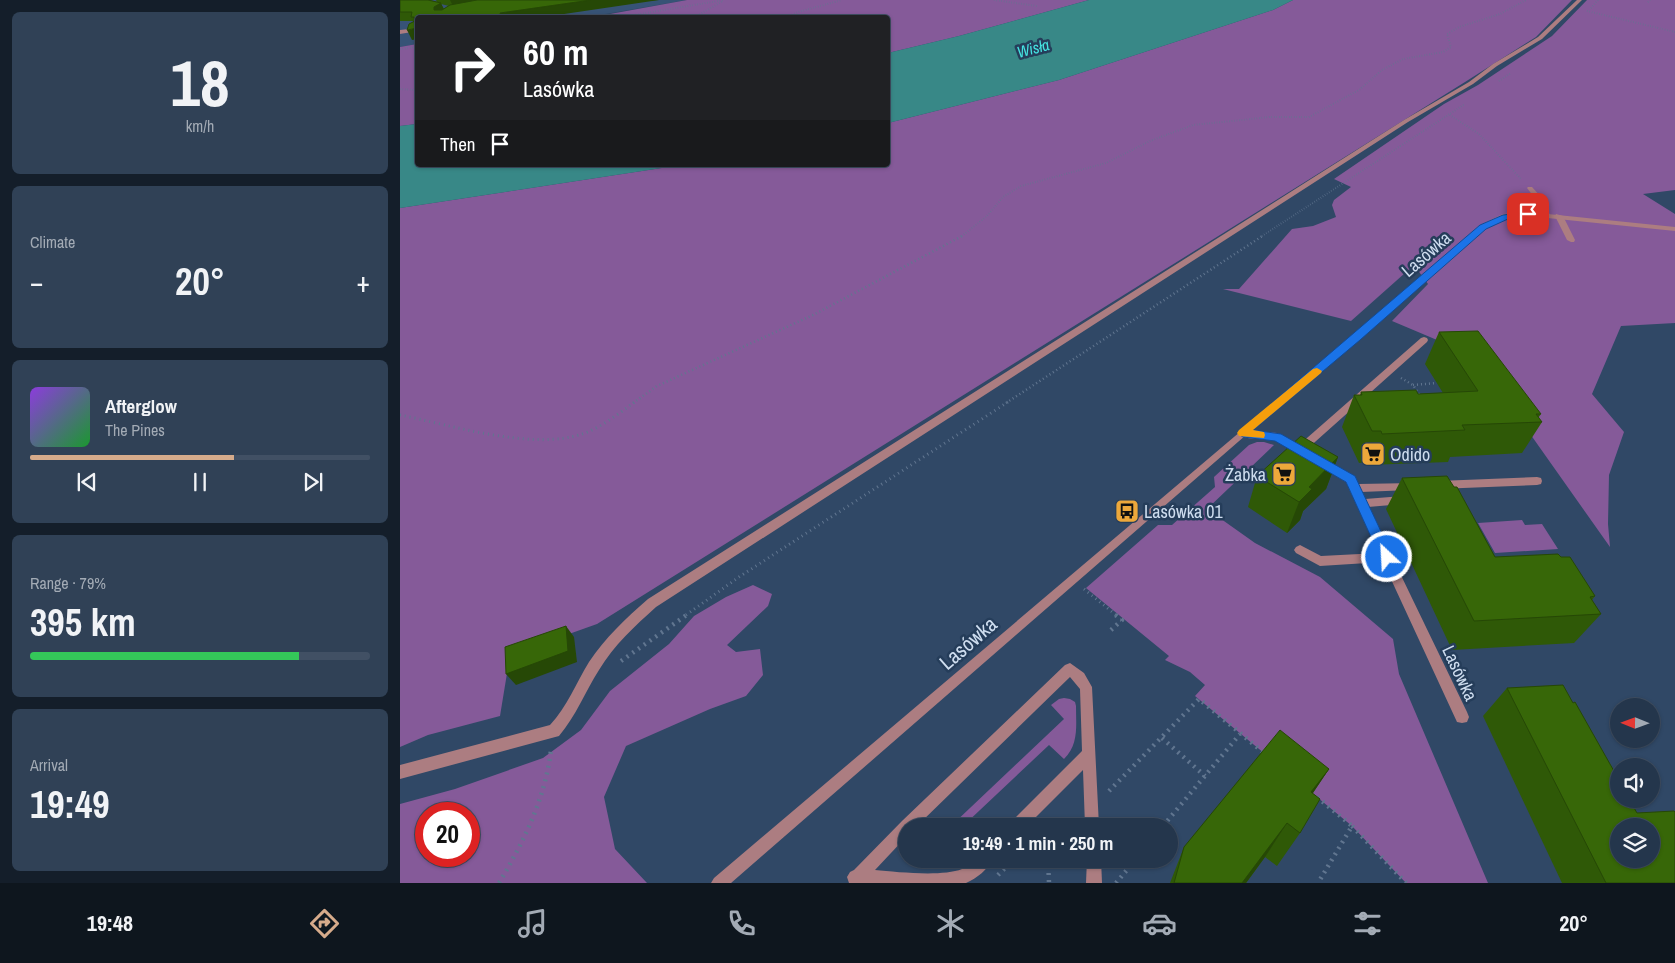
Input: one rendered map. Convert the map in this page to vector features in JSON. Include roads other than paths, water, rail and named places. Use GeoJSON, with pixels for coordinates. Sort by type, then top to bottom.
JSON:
{"type":"FeatureCollection","features":[{"type":"Feature","properties":{"kind":"street"},"geometry":{"type":"LineString","coordinates":[[400,772],[554,731],[566,720],[594,666],[621,631],[652,604],[1406,121],[1471,83],[1540,38],[1580,0]]}},
{"type":"Feature","properties":{"kind":"street"},"geometry":{"type":"LineString","coordinates":[[400,32],[415,30]]}},
{"type":"Feature","properties":{"kind":"street"},"geometry":{"type":"LineString","coordinates":[[1530,188],[1546,215]]}},
{"type":"Feature","properties":{"kind":"street","name":"Lasówka"},"geometry":{"type":"LineString","coordinates":[[719,883],[1483,227],[1506,216],[1546,215],[1675,229]]}},
{"type":"Feature","properties":{"kind":"street"},"geometry":{"type":"LineString","coordinates":[[1559,216],[1571,240]]}},
{"type":"Feature","properties":{"kind":"street"},"geometry":{"type":"LineString","coordinates":[[1300,450],[1424,340]]}},
{"type":"Feature","properties":{"kind":"street","name":"Lasówka"},"geometry":{"type":"LineString","coordinates":[[1243,433],[1277,437],[1350,479],[1462,718]]}},
{"type":"Feature","properties":{"kind":"street"},"geometry":{"type":"LineString","coordinates":[[1355,488],[1537,480]]}},
{"type":"Feature","properties":{"kind":"street"},"geometry":{"type":"LineString","coordinates":[[1361,503],[1418,499]]}},
{"type":"Feature","properties":{"kind":"street"},"geometry":{"type":"LineString","coordinates":[[1300,550],[1320,561],[1387,557]]}},
{"type":"Feature","properties":{"kind":"street"},"geometry":{"type":"LineString","coordinates":[[916,818],[1070,669],[1080,677],[1086,687],[1092,818]]}},
{"type":"Feature","properties":{"kind":"street"},"geometry":{"type":"LineString","coordinates":[[1026,818],[1089,754]]}},
{"type":"Feature","properties":{"kind":"street"},"geometry":{"type":"LineString","coordinates":[[854,880],[898,836]]}},
{"type":"Feature","properties":{"kind":"street"},"geometry":{"type":"LineString","coordinates":[[854,880],[943,879],[963,876],[976,868]]}},
{"type":"Feature","properties":{"kind":"street"},"geometry":{"type":"LineString","coordinates":[[1094,868],[1094,883]]}},
{"type":"Feature","properties":{"kind":"water","name":"Wisła"},"geometry":{"type":"Polygon","coordinates":[[[1089,0],[1293,0],[1273,10],[1059,80],[890,122],[890,53],[959,36],[1089,0]]]}},
{"type":"Feature","properties":{"kind":"water"},"geometry":{"type":"Polygon","coordinates":[[[415,124],[415,167],[668,167],[400,208],[400,126],[415,124]]]}},
{"type":"Feature","properties":{"kind":"place","name":"Odido"},"geometry":{"type":"Point","coordinates":[1373,454]}},
{"type":"Feature","properties":{"kind":"place","name":"Żabka"},"geometry":{"type":"Point","coordinates":[1284,474]}},
{"type":"Feature","properties":{"kind":"place","name":"Lasówka 01"},"geometry":{"type":"Point","coordinates":[1127,511]}}]}
